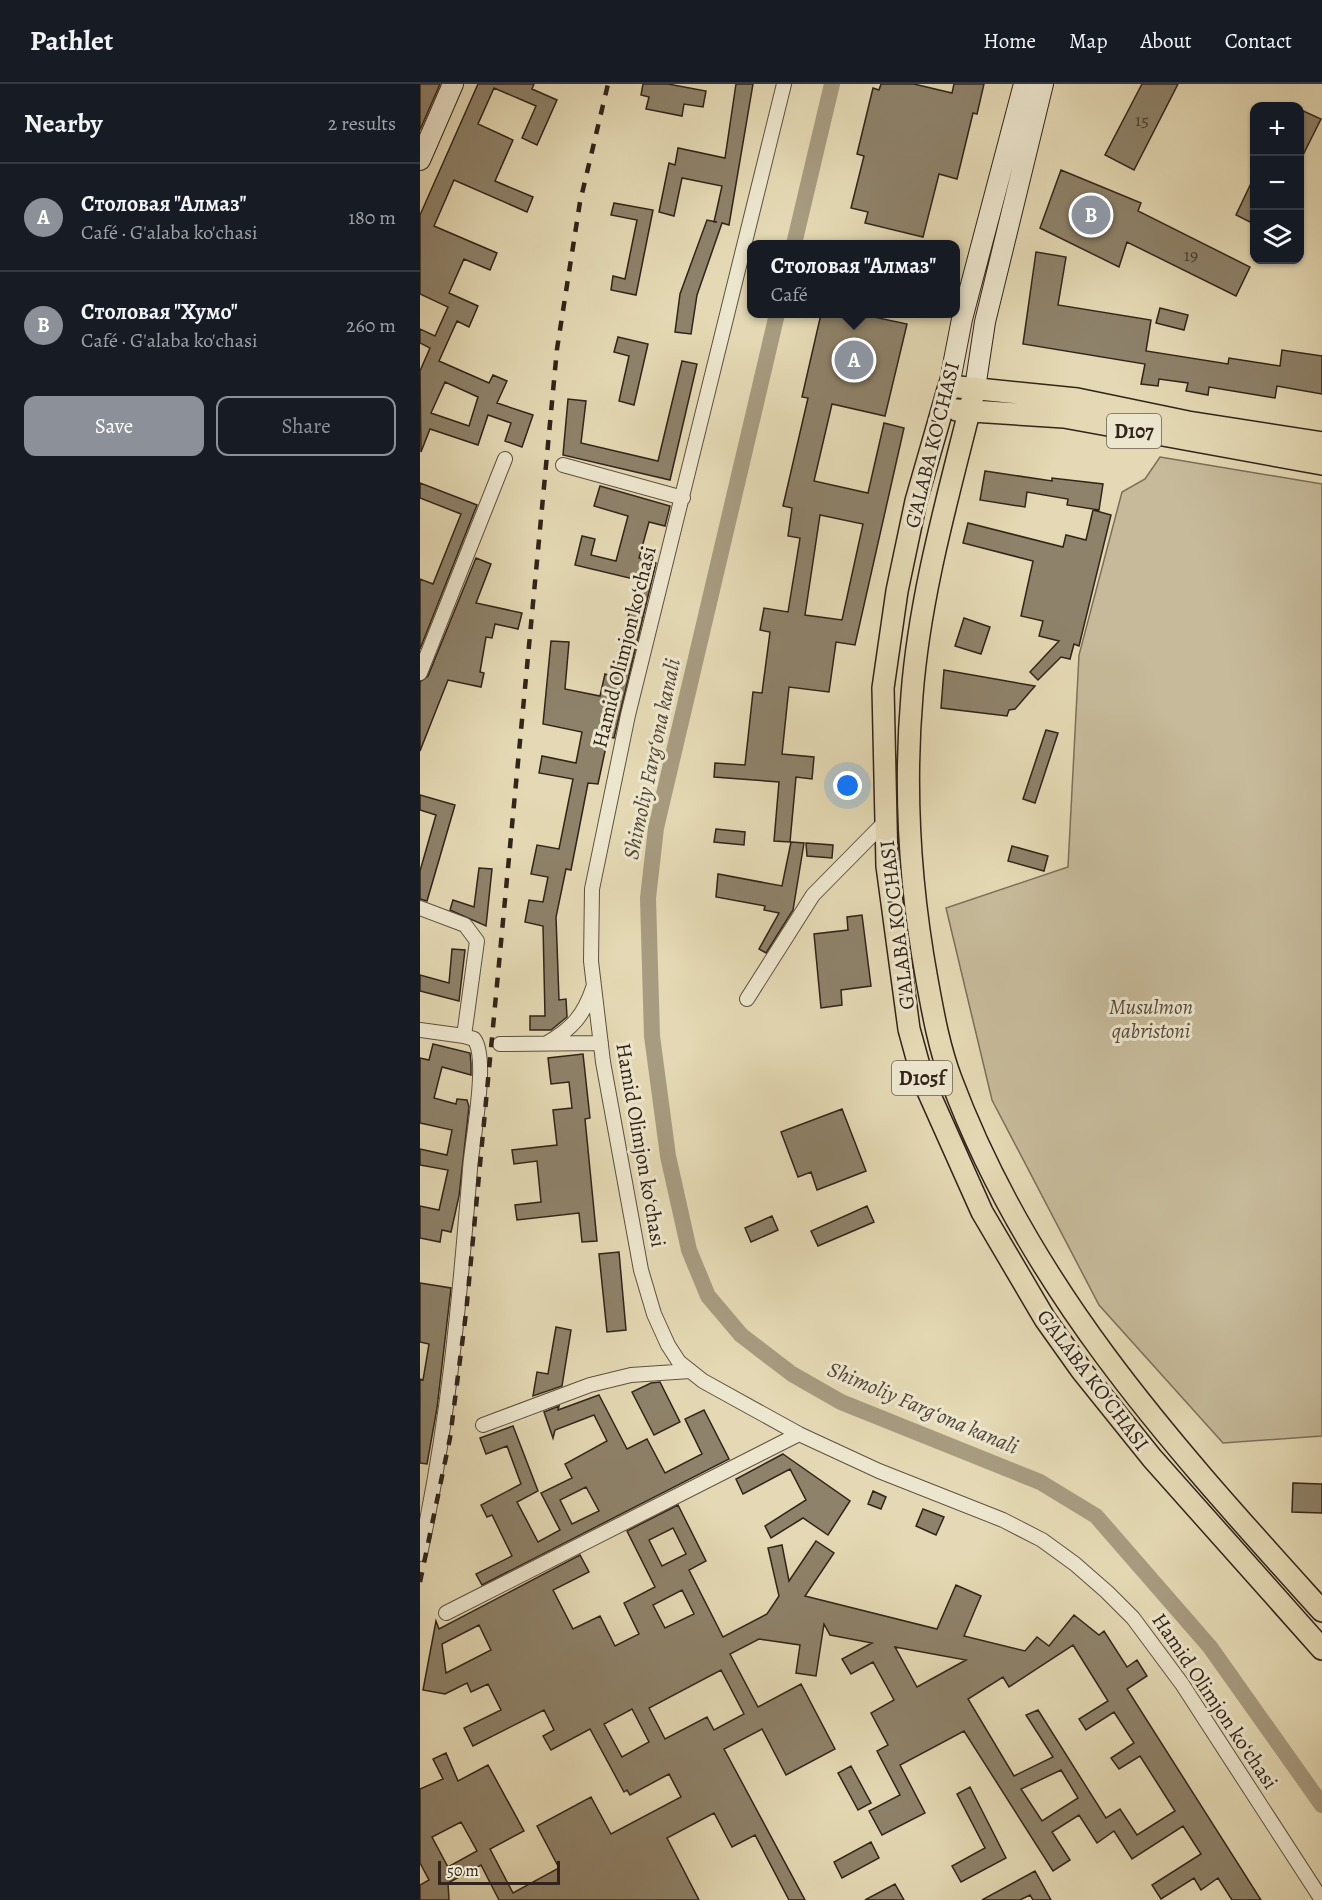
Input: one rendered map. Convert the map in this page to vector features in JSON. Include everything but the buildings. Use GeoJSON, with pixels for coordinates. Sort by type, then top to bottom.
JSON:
{"type":"FeatureCollection","features":[{"type":"Feature","properties":{"kind":"main road"},"geometry":{"type":"LineString","coordinates":[[420,160],[453,84]]}},
{"type":"Feature","properties":{"kind":"main road","name":"G'ALABA KO'CHASI"},"geometry":{"type":"LineString","coordinates":[[1024,84],[962,319],[944,408],[916,501],[897,591],[883,688],[886,866],[909,1029],[923,1080],[982,1212],[1045,1319],[1082,1371],[1152,1458],[1322,1649]]}},
{"type":"Feature","properties":{"kind":"main road","name":"G'ALABA KO'CHASI"},"geometry":{"type":"LineString","coordinates":[[1043,84],[985,322],[975,388],[929,576],[912,694],[908,781],[913,872],[922,952],[950,1077],[988,1164],[1036,1255],[1066,1305],[1113,1369],[1178,1450],[1322,1611]]}},
{"type":"Feature","properties":{"kind":"main road","name":"D107"},"geometry":{"type":"LineString","coordinates":[[949,386],[1077,399],[1188,422],[1322,443]]}},
{"type":"Feature","properties":{"kind":"main road","name":"D107"},"geometry":{"type":"LineString","coordinates":[[944,408],[1064,417],[1322,464]]}},
{"type":"Feature","properties":{"kind":"street","name":"Hamid Olimjon koʻchasi"},"geometry":{"type":"LineString","coordinates":[[784,84],[628,715],[592,889],[591,962],[601,1042],[641,1270],[654,1314],[668,1345],[679,1362],[760,1415],[879,1471],[1003,1520],[1050,1546],[1107,1592],[1133,1618],[1182,1684],[1322,1900]]}},
{"type":"Feature","properties":{"kind":"street"},"geometry":{"type":"LineString","coordinates":[[420,673],[505,459]]}},
{"type":"Feature","properties":{"kind":"street"},"geometry":{"type":"LineString","coordinates":[[563,465],[683,498]]}},
{"type":"Feature","properties":{"kind":"street"},"geometry":{"type":"LineString","coordinates":[[747,999],[813,895],[885,822]]}},
{"type":"Feature","properties":{"kind":"street"},"geometry":{"type":"LineString","coordinates":[[420,908],[465,925],[477,940],[464,1035]]}},
{"type":"Feature","properties":{"kind":"street"},"geometry":{"type":"LineString","coordinates":[[546,1044],[568,1031],[579,1018],[594,984]]}},
{"type":"Feature","properties":{"kind":"street"},"geometry":{"type":"LineString","coordinates":[[420,1030],[474,1038],[481,1052],[465,1251],[444,1425],[420,1554]]}},
{"type":"Feature","properties":{"kind":"street"},"geometry":{"type":"LineString","coordinates":[[500,1044],[601,1042]]}},
{"type":"Feature","properties":{"kind":"street"},"geometry":{"type":"LineString","coordinates":[[483,1425],[590,1385],[631,1375],[690,1371]]}},
{"type":"Feature","properties":{"kind":"street"},"geometry":{"type":"LineString","coordinates":[[446,1613],[799,1434]]}},
{"type":"Feature","properties":{"kind":"green space","name":"Musulmon qabristoni"},"geometry":{"type":"Polygon","coordinates":[[[1160,457],[1322,484],[1322,1436],[1223,1443],[1099,1305],[992,1100],[946,908],[1068,867],[1079,655],[1122,492],[1145,479],[1160,457]]]}},
{"type":"Feature","properties":{"kind":"waterway","name":"Shimoliy Fargʻona kanali"},"geometry":{"type":"LineString","coordinates":[[795,240],[832,84]]}},
{"type":"Feature","properties":{"kind":"waterway","name":"Shimoliy Fargʻona kanali"},"geometry":{"type":"LineString","coordinates":[[776,318],[656,828],[648,898],[652,1036],[668,1156],[689,1250],[708,1296],[741,1335],[792,1374],[841,1402],[1040,1482],[1096,1516],[1210,1647],[1322,1805]]}},
{"type":"Feature","properties":{"kind":"railway"},"geometry":{"type":"LineString","coordinates":[[420,1582],[450,1438],[466,1313],[557,349],[580,202],[608,84]]}},
{"type":"Feature","properties":{"kind":"place","name":"Столовая \"Хумо\""},"geometry":{"type":"Point","coordinates":[1091,215]}},
{"type":"Feature","properties":{"kind":"place","name":"Столовая \"Алмаз\""},"geometry":{"type":"Point","coordinates":[854,360]}}]}
